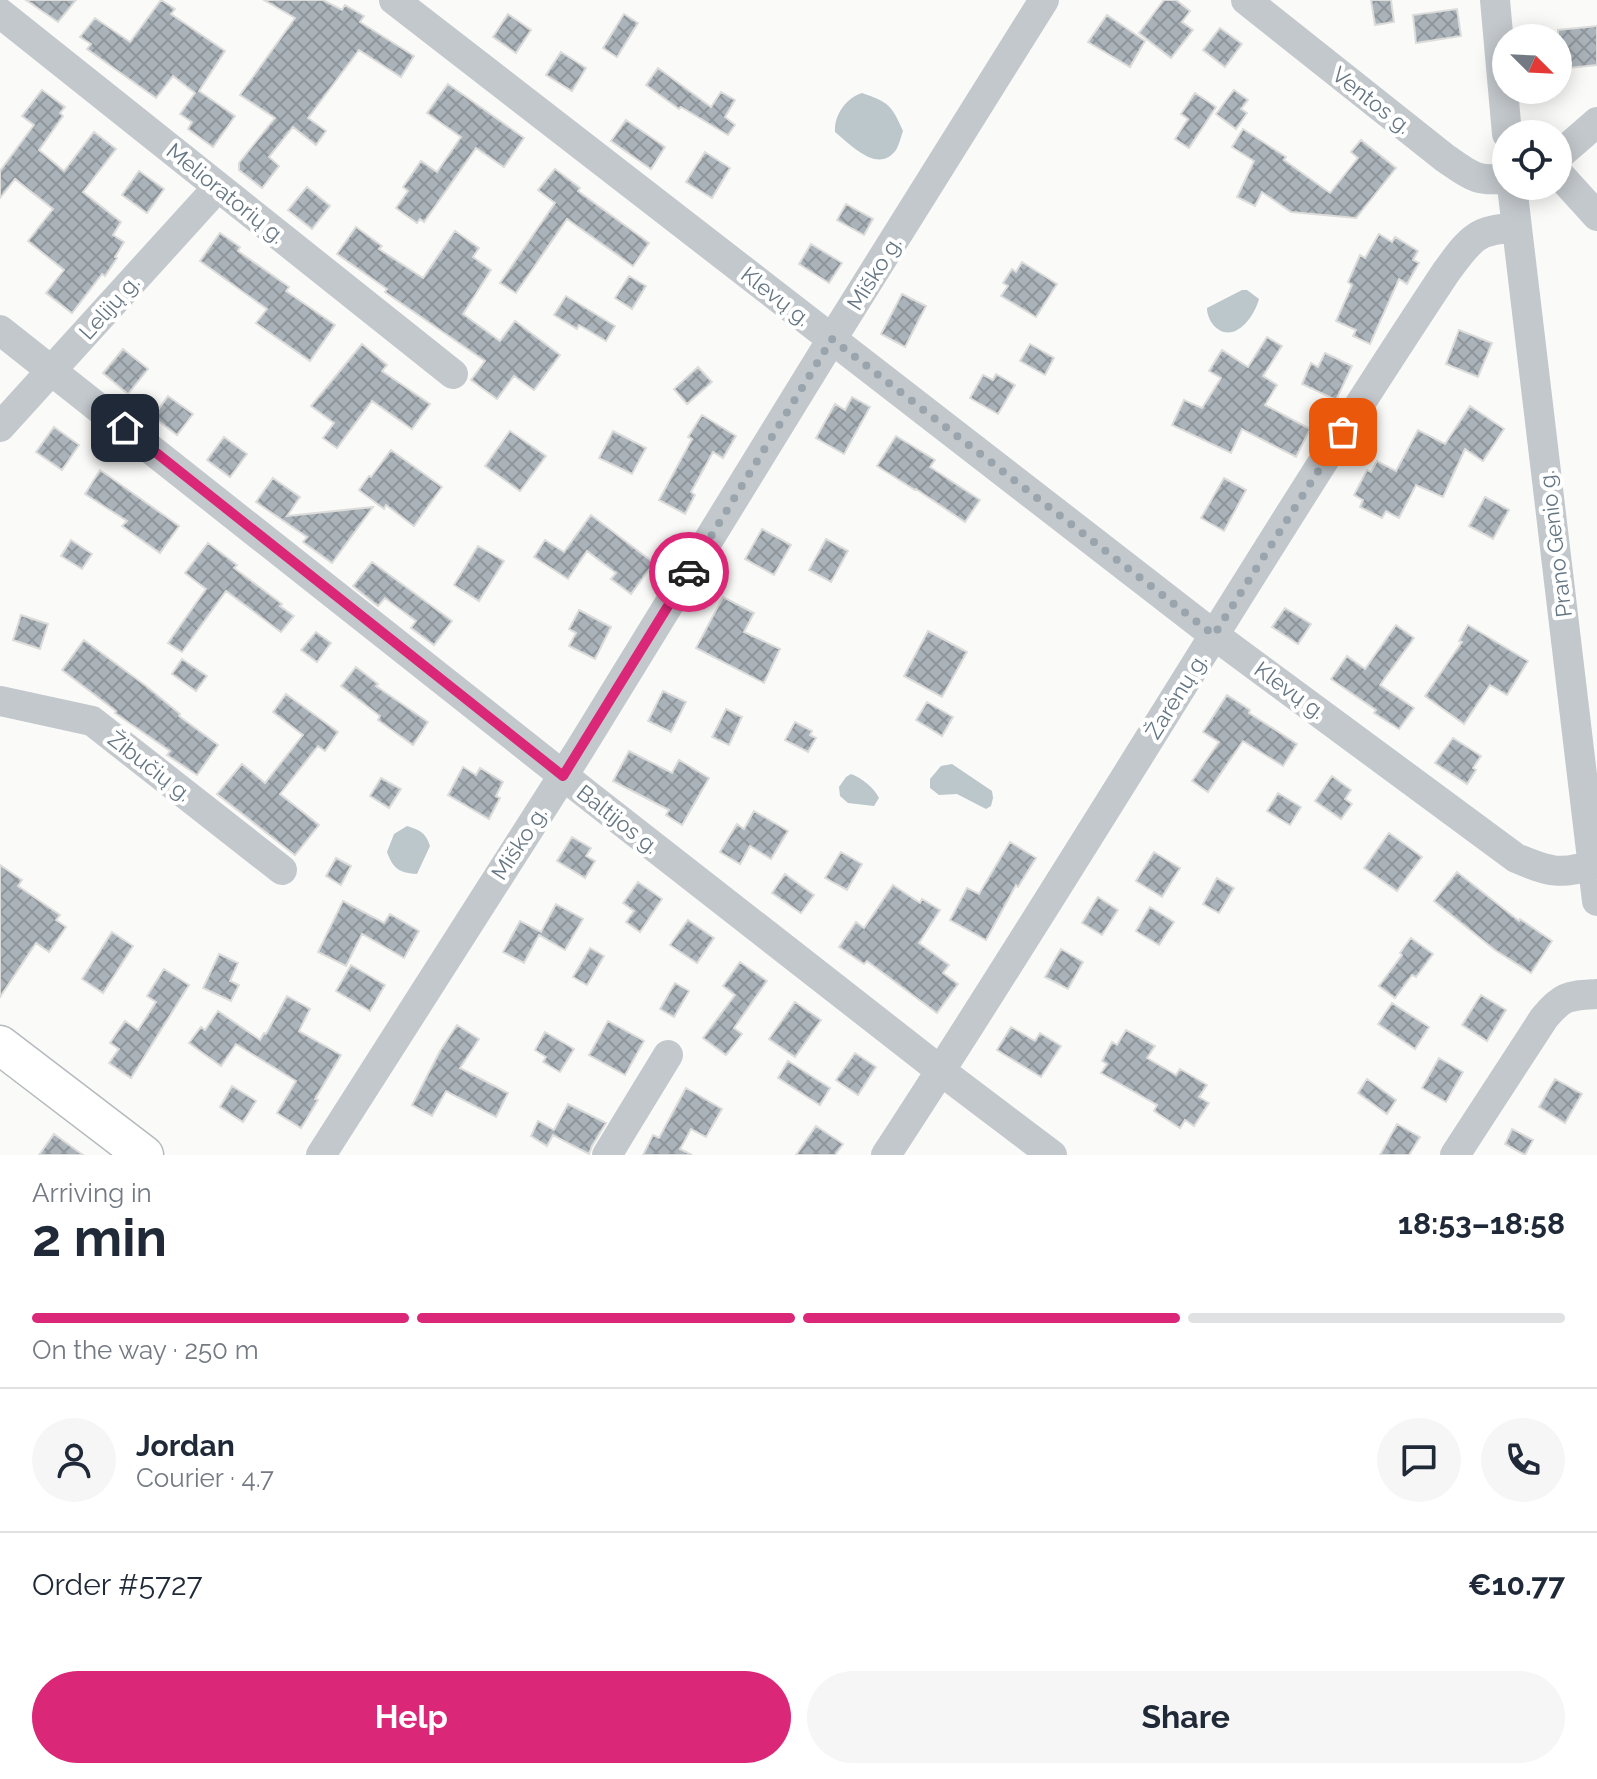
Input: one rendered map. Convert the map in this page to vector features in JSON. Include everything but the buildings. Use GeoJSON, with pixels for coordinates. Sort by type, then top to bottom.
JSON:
{"type":"FeatureCollection","features":[{"type":"Feature","properties":{"kind":"main road"},"geometry":{"type":"LineString","coordinates":[[0,1045],[144,1155]]}},
{"type":"Feature","properties":{"kind":"street","name":"Klevų g."},"geometry":{"type":"LineString","coordinates":[[394,0],[1214,635],[1516,858],[1555,872],[1595,863]]}},
{"type":"Feature","properties":{"kind":"street","name":"Miško g."},"geometry":{"type":"LineString","coordinates":[[321,1155],[563,776],[1044,0]]}},
{"type":"Feature","properties":{"kind":"street","name":"Ventos g."},"geometry":{"type":"LineString","coordinates":[[1246,0],[1433,148],[1479,179],[1492,180]]}},
{"type":"Feature","properties":{"kind":"street"},"geometry":{"type":"LineString","coordinates":[[1495,0],[1506,120]]}},
{"type":"Feature","properties":{"kind":"street","name":"Melioratorių g."},"geometry":{"type":"LineString","coordinates":[[0,13],[453,374]]}},
{"type":"Feature","properties":{"kind":"street"},"geometry":{"type":"LineString","coordinates":[[1572,144],[1597,122]]}},
{"type":"Feature","properties":{"kind":"street","name":"Lelijų g."},"geometry":{"type":"LineString","coordinates":[[0,427],[218,187]]}},
{"type":"Feature","properties":{"kind":"street"},"geometry":{"type":"LineString","coordinates":[[1572,188],[1597,216]]}},
{"type":"Feature","properties":{"kind":"street","name":"Prano Genio g."},"geometry":{"type":"LineString","coordinates":[[1513,200],[1595,863],[1597,901]]}},
{"type":"Feature","properties":{"kind":"street","name":"Žarėnų g."},"geometry":{"type":"LineString","coordinates":[[886,1155],[1214,635],[1464,247],[1486,231],[1516,228]]}},
{"type":"Feature","properties":{"kind":"street","name":"Baltijos g."},"geometry":{"type":"LineString","coordinates":[[0,330],[563,776],[1052,1155]]}},
{"type":"Feature","properties":{"kind":"street","name":"Žibučių g."},"geometry":{"type":"LineString","coordinates":[[0,701],[92,721],[282,870]]}},
{"type":"Feature","properties":{"kind":"street"},"geometry":{"type":"LineString","coordinates":[[1455,1155],[1550,1010],[1571,996],[1597,994]]}},
{"type":"Feature","properties":{"kind":"street"},"geometry":{"type":"LineString","coordinates":[[607,1155],[668,1055]]}},
{"type":"Feature","properties":{"kind":"shaded area"},"geometry":{"type":"Polygon","coordinates":[[[862,93],[888,106],[903,131],[896,150],[889,157],[881,159],[864,155],[835,132],[842,108],[862,93]]]}},
{"type":"Feature","properties":{"kind":"shaded area"},"geometry":{"type":"Polygon","coordinates":[[[1242,290],[1259,299],[1254,312],[1237,330],[1220,331],[1212,323],[1207,308],[1242,290]]]}},
{"type":"Feature","properties":{"kind":"shaded area"},"geometry":{"type":"Polygon","coordinates":[[[952,764],[992,791],[991,806],[986,809],[957,794],[939,795],[930,788],[930,779],[941,766],[952,764]]]}},
{"type":"Feature","properties":{"kind":"shaded area"},"geometry":{"type":"Polygon","coordinates":[[[851,774],[877,794],[879,798],[874,806],[848,803],[840,796],[839,787],[851,774]]]}},
{"type":"Feature","properties":{"kind":"shaded area"},"geometry":{"type":"Polygon","coordinates":[[[407,826],[422,833],[430,846],[417,874],[398,869],[387,852],[394,834],[407,826]]]}},
{"type":"Feature","properties":{"kind":"way so far"},"geometry":{"type":"LineString","coordinates":[[689,572],[832,339],[1214,635],[1343,432]]}},
{"type":"Feature","properties":{"kind":"route"},"geometry":{"type":"LineString","coordinates":[[125,428],[563,776],[689,572]]}}]}
